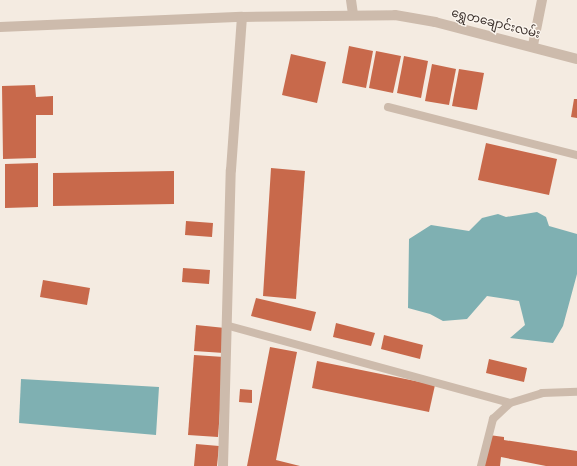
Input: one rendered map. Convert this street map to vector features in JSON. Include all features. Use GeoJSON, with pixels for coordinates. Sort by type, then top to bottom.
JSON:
{"type":"FeatureCollection","features":[{"type":"Feature","properties":{"kind":"street"},"geometry":{"type":"LineString","coordinates":[[351,0],[353,14]]}},
{"type":"Feature","properties":{"kind":"street"},"geometry":{"type":"LineString","coordinates":[[533,46],[542,0]]}},
{"type":"Feature","properties":{"kind":"street","name":"ရွှေတချောင်းလမ်း"},"geometry":{"type":"LineString","coordinates":[[0,27],[242,17],[353,14],[395,15],[435,22],[533,46],[577,59]]}},
{"type":"Feature","properties":{"kind":"street"},"geometry":{"type":"LineString","coordinates":[[223,466],[229,326],[231,170],[242,17]]}},
{"type":"Feature","properties":{"kind":"lane"},"geometry":{"type":"LineString","coordinates":[[388,107],[577,155]]}},
{"type":"Feature","properties":{"kind":"lane"},"geometry":{"type":"LineString","coordinates":[[229,326],[510,403]]}},
{"type":"Feature","properties":{"kind":"lane"},"geometry":{"type":"LineString","coordinates":[[481,466],[492,419],[510,403],[542,393],[577,392]]}},
{"type":"Feature","properties":{"kind":"water"},"geometry":{"type":"Polygon","coordinates":[[[537,212],[546,217],[549,226],[577,234],[577,274],[563,326],[553,343],[510,338],[525,325],[519,301],[487,296],[467,319],[443,321],[430,314],[408,308],[409,239],[431,225],[469,231],[482,218],[498,214],[506,217],[537,212]]]}},
{"type":"Feature","properties":{"kind":"water"},"geometry":{"type":"Polygon","coordinates":[[[21,379],[159,387],[156,435],[19,423],[21,379]]]}},
{"type":"Feature","properties":{"kind":"building"},"geometry":{"type":"Polygon","coordinates":[[[349,46],[373,51],[366,88],[342,83],[349,46]]]}},
{"type":"Feature","properties":{"kind":"building"},"geometry":{"type":"Polygon","coordinates":[[[376,51],[401,56],[393,93],[369,88],[376,51]]]}},
{"type":"Feature","properties":{"kind":"building"},"geometry":{"type":"Polygon","coordinates":[[[291,54],[326,62],[317,103],[282,95],[291,54]]]}},
{"type":"Feature","properties":{"kind":"building"},"geometry":{"type":"Polygon","coordinates":[[[404,56],[428,61],[421,98],[397,93],[404,56]]]}},
{"type":"Feature","properties":{"kind":"building"},"geometry":{"type":"Polygon","coordinates":[[[432,64],[456,69],[449,105],[425,101],[432,64]]]}},
{"type":"Feature","properties":{"kind":"building"},"geometry":{"type":"Polygon","coordinates":[[[459,69],[484,73],[477,110],[452,106],[459,69]]]}},
{"type":"Feature","properties":{"kind":"building"},"geometry":{"type":"Polygon","coordinates":[[[35,85],[36,97],[53,96],[53,115],[36,115],[36,158],[3,159],[2,86],[35,85]]]}},
{"type":"Feature","properties":{"kind":"building"},"geometry":{"type":"Polygon","coordinates":[[[574,99],[577,99],[577,118],[571,117],[574,99]]]}},
{"type":"Feature","properties":{"kind":"building"},"geometry":{"type":"Polygon","coordinates":[[[486,143],[557,159],[549,195],[478,180],[486,143]]]}},
{"type":"Feature","properties":{"kind":"building"},"geometry":{"type":"Polygon","coordinates":[[[38,163],[38,207],[5,208],[5,164],[38,163]]]}},
{"type":"Feature","properties":{"kind":"building"},"geometry":{"type":"Polygon","coordinates":[[[271,168],[305,171],[296,299],[263,296],[271,168]]]}},
{"type":"Feature","properties":{"kind":"building"},"geometry":{"type":"Polygon","coordinates":[[[174,171],[174,204],[53,206],[53,173],[174,171]]]}},
{"type":"Feature","properties":{"kind":"building"},"geometry":{"type":"Polygon","coordinates":[[[186,221],[213,223],[212,237],[185,235],[186,221]]]}},
{"type":"Feature","properties":{"kind":"building"},"geometry":{"type":"Polygon","coordinates":[[[183,268],[210,270],[209,284],[182,282],[183,268]]]}},
{"type":"Feature","properties":{"kind":"building"},"geometry":{"type":"Polygon","coordinates":[[[43,280],[90,288],[87,305],[40,297],[43,280]]]}},
{"type":"Feature","properties":{"kind":"building"},"geometry":{"type":"Polygon","coordinates":[[[256,298],[316,312],[311,331],[251,316],[256,298]]]}},
{"type":"Feature","properties":{"kind":"building"},"geometry":{"type":"Polygon","coordinates":[[[336,323],[375,333],[371,346],[333,337],[336,323]]]}},
{"type":"Feature","properties":{"kind":"building"},"geometry":{"type":"Polygon","coordinates":[[[196,325],[225,328],[224,353],[194,351],[196,325]]]}},
{"type":"Feature","properties":{"kind":"building"},"geometry":{"type":"Polygon","coordinates":[[[384,335],[423,345],[420,359],[381,349],[384,335]]]}},
{"type":"Feature","properties":{"kind":"building"},"geometry":{"type":"Polygon","coordinates":[[[270,347],[297,352],[276,460],[300,466],[247,466],[270,347]]]}},
{"type":"Feature","properties":{"kind":"building"},"geometry":{"type":"Polygon","coordinates":[[[194,355],[224,357],[218,437],[188,435],[194,355]]]}},
{"type":"Feature","properties":{"kind":"building"},"geometry":{"type":"Polygon","coordinates":[[[489,359],[527,368],[524,382],[486,373],[489,359]]]}},
{"type":"Feature","properties":{"kind":"building"},"geometry":{"type":"Polygon","coordinates":[[[317,361],[435,385],[429,412],[312,388],[317,361]]]}},
{"type":"Feature","properties":{"kind":"building"},"geometry":{"type":"Polygon","coordinates":[[[240,389],[252,390],[252,403],[239,402],[240,389]]]}},
{"type":"Feature","properties":{"kind":"building"},"geometry":{"type":"Polygon","coordinates":[[[489,435],[504,437],[504,440],[577,451],[577,466],[546,466],[501,457],[500,466],[484,466],[489,435]]]}},
{"type":"Feature","properties":{"kind":"building"},"geometry":{"type":"Polygon","coordinates":[[[196,444],[219,446],[217,466],[194,466],[196,444]]]}}]}
